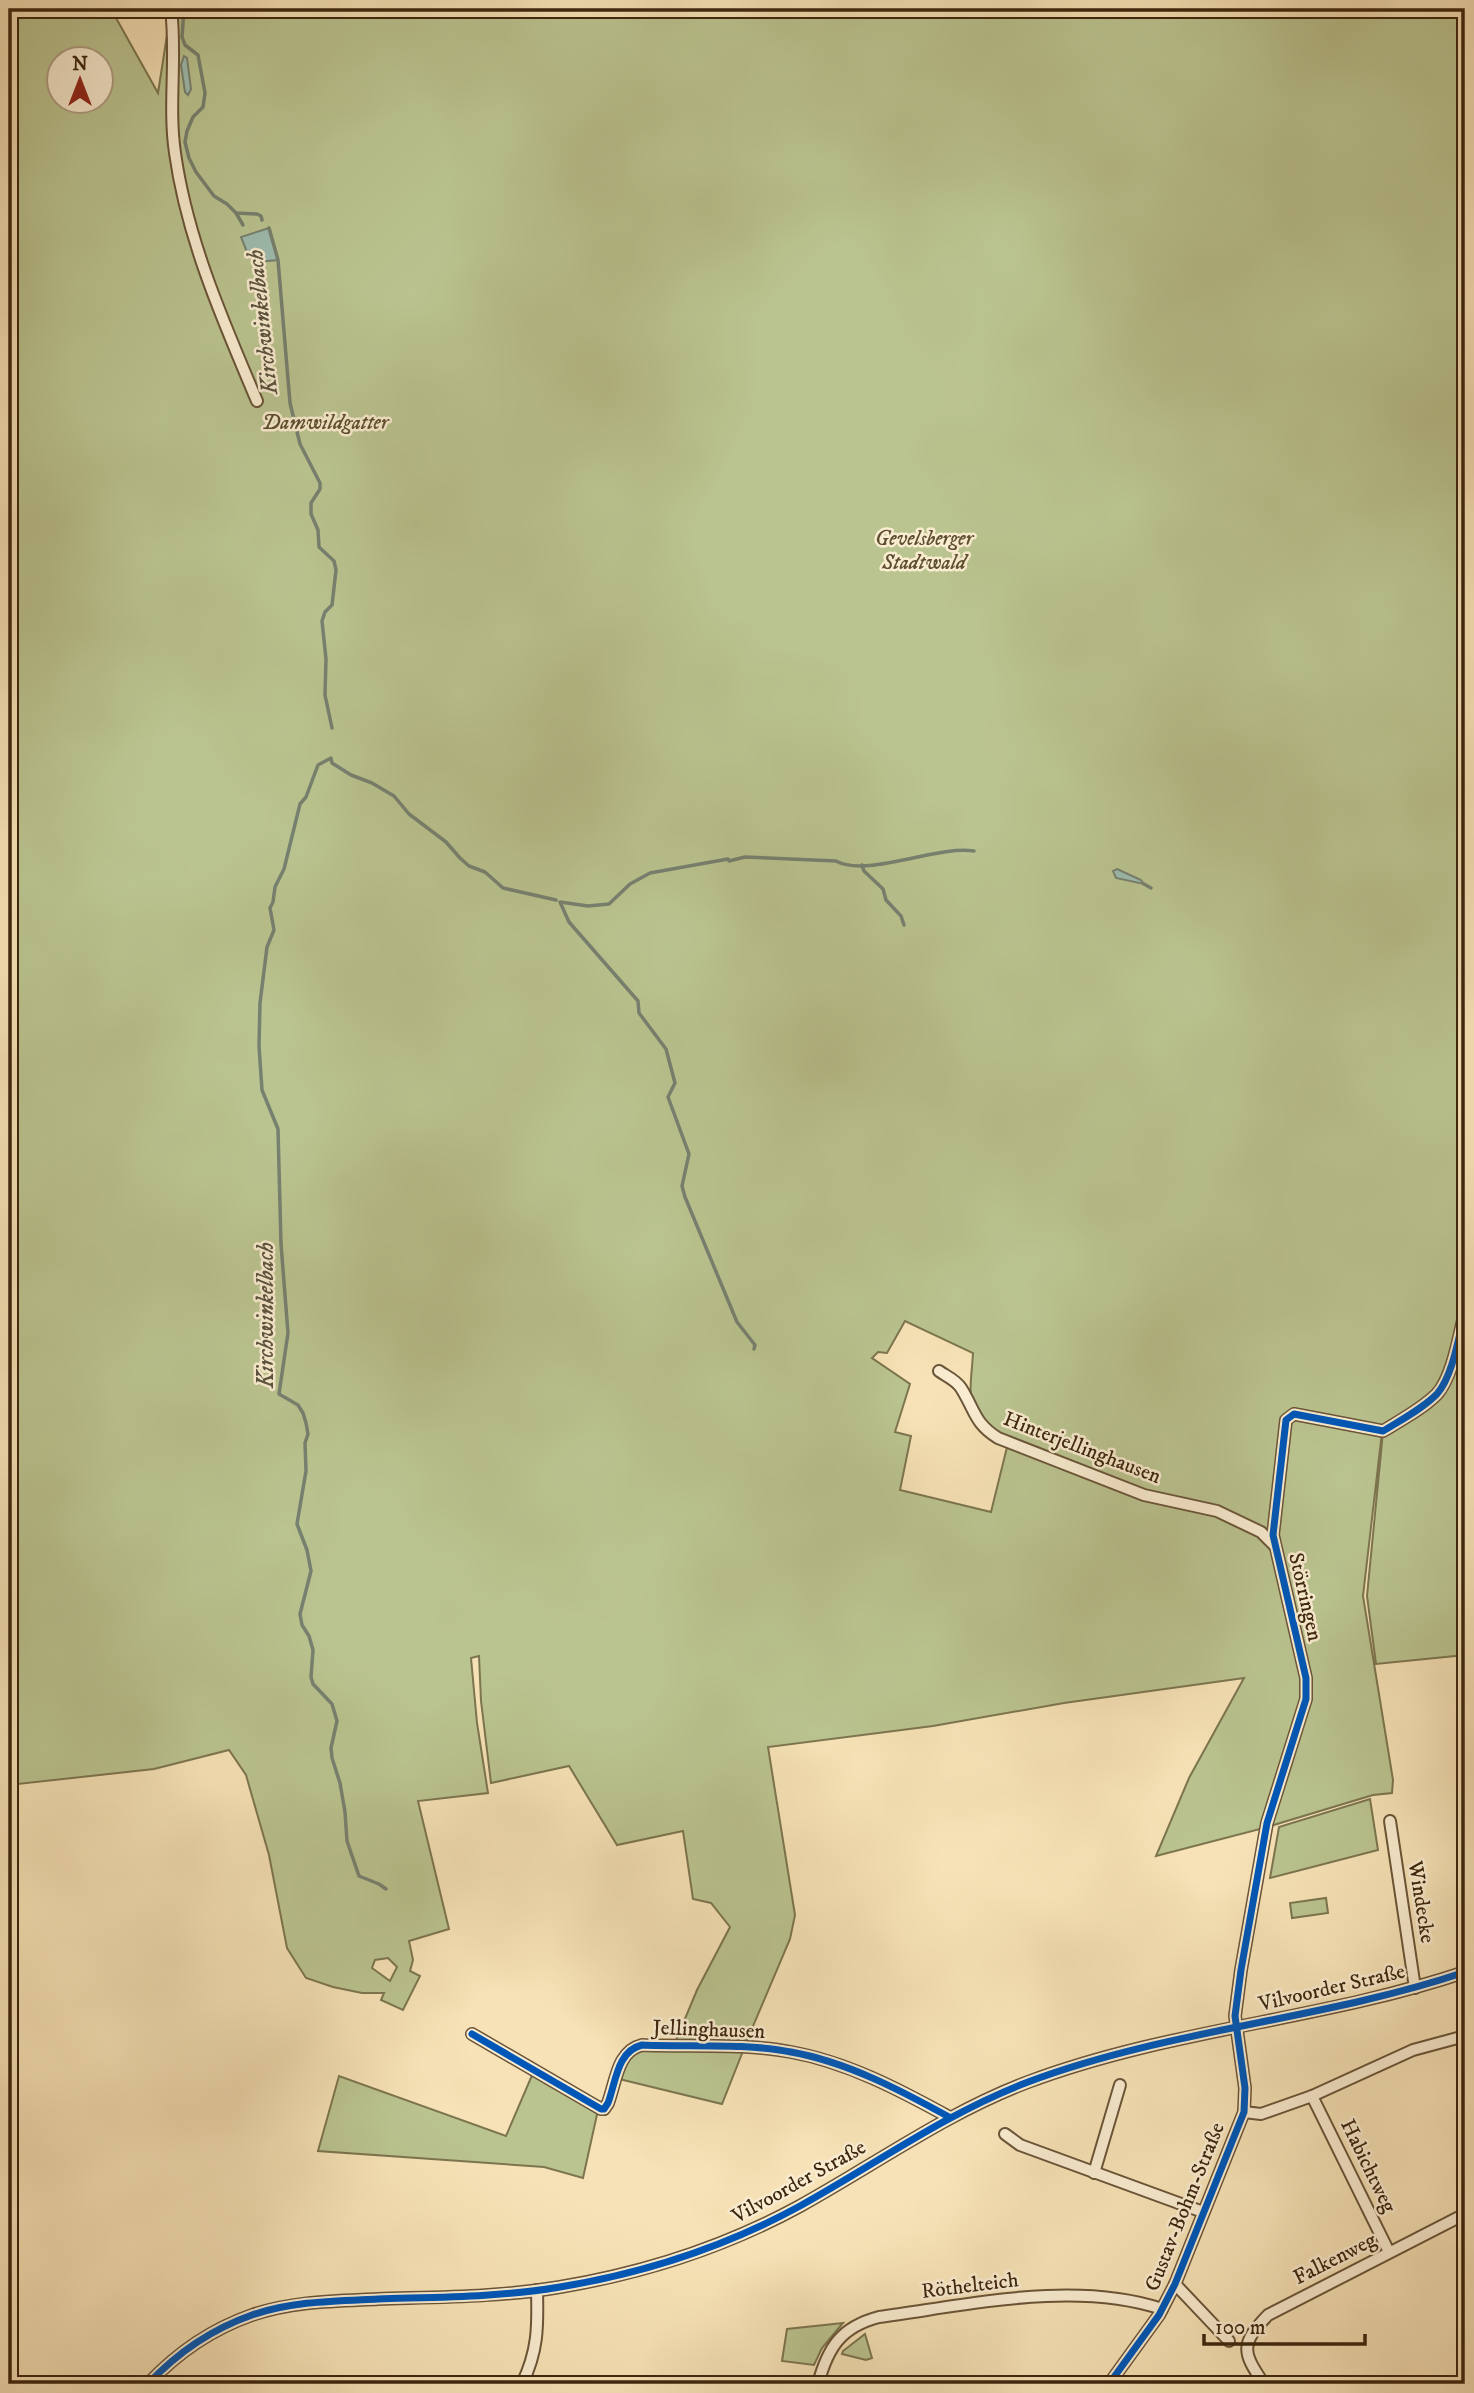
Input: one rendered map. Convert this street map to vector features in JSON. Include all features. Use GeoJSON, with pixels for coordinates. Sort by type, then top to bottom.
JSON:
{"type":"FeatureCollection","features":[{"type":"Feature","properties":{"kind":"street"},"geometry":{"type":"LineString","coordinates":[[171,9],[174,153],[197,247],[227,330],[257,401]]}},
{"type":"Feature","properties":{"kind":"street","name":"Störringen"},"geometry":{"type":"LineString","coordinates":[[1237,2028],[1235,2016],[1241,1970],[1267,1823],[1306,1699],[1306,1678],[1274,1545],[1277,1486],[1286,1420],[1294,1414],[1382,1431],[1438,1392],[1452,1363],[1465,1312]]}},
{"type":"Feature","properties":{"kind":"street","name":"Hinterjellinghausen"},"geometry":{"type":"LineString","coordinates":[[939,1371],[961,1387],[977,1422],[998,1438],[1144,1495],[1217,1511],[1261,1532],[1274,1545]]}},
{"type":"Feature","properties":{"kind":"street","name":"Windecke"},"geometry":{"type":"LineString","coordinates":[[1390,1821],[1415,1988]]}},
{"type":"Feature","properties":{"kind":"street","name":"Vilvoorder Straße"},"geometry":{"type":"LineString","coordinates":[[148,2384],[169,2363],[204,2337],[228,2325],[278,2308],[326,2302],[537,2290],[631,2272],[684,2257],[726,2242],[799,2207],[949,2117],[1023,2084],[1123,2052],[1415,1988],[1465,1972]]}},
{"type":"Feature","properties":{"kind":"street","name":"Gustav-Bohm-Straße"},"geometry":{"type":"LineString","coordinates":[[1109,2384],[1162,2309],[1175,2284],[1244,2112],[1245,2088],[1237,2028]]}},
{"type":"Feature","properties":{"kind":"street","name":"Jellinghausen"},"geometry":{"type":"LineString","coordinates":[[472,2034],[601,2109],[608,2104],[624,2056],[631,2049],[642,2045],[790,2052],[821,2059],[875,2079],[949,2117]]}},
{"type":"Feature","properties":{"kind":"street"},"geometry":{"type":"LineString","coordinates":[[1244,2112],[1261,2114],[1312,2096],[1413,2050],[1465,2036]]}},
{"type":"Feature","properties":{"kind":"street"},"geometry":{"type":"LineString","coordinates":[[1094,2173],[1119,2085]]}},
{"type":"Feature","properties":{"kind":"street","name":"Habichtweg"},"geometry":{"type":"LineString","coordinates":[[1312,2096],[1389,2252]]}},
{"type":"Feature","properties":{"kind":"street"},"geometry":{"type":"LineString","coordinates":[[1005,2134],[1020,2145],[1203,2211]]}},
{"type":"Feature","properties":{"kind":"street","name":"Falkenweg"},"geometry":{"type":"LineString","coordinates":[[1264,2384],[1247,2358],[1246,2351],[1249,2336],[1268,2315],[1465,2214]]}},
{"type":"Feature","properties":{"kind":"street"},"geometry":{"type":"LineString","coordinates":[[1175,2284],[1229,2341]]}},
{"type":"Feature","properties":{"kind":"street"},"geometry":{"type":"LineString","coordinates":[[522,2384],[533,2360],[537,2340],[537,2290]]}},
{"type":"Feature","properties":{"kind":"street","name":"Röthelteich"},"geometry":{"type":"LineString","coordinates":[[818,2384],[823,2365],[843,2333],[862,2322],[879,2317],[1047,2296],[1124,2300],[1162,2309]]}},
{"type":"Feature","properties":{"kind":"green space","name":"Gevelsberger Stadtwald"},"geometry":{"type":"Polygon","coordinates":[[[9,9],[111,9],[158,93],[167,35],[167,9],[1465,9],[1465,1655],[1376,1664],[1367,1596],[1383,1432],[1390,1427],[1382,1430],[1343,1423],[1382,1432],[1363,1596],[1393,1780],[1392,1793],[1373,1795],[1267,1827],[1309,1699],[1308,1678],[1276,1545],[1279,1486],[1276,1486],[1272,1540],[1262,1530],[1246,1521],[1214,1508],[1148,1494],[999,1435],[979,1418],[971,1400],[973,1353],[905,1321],[887,1353],[878,1352],[872,1358],[910,1384],[895,1432],[911,1436],[900,1490],[991,1512],[1008,1443],[1160,1502],[1210,1512],[1241,1523],[1271,1545],[1304,1679],[1305,1699],[1264,1828],[1156,1856],[1189,1778],[1244,1678],[1064,1703],[933,1726],[768,1747],[795,1915],[790,1939],[745,2045],[674,2045],[697,1990],[730,1927],[711,1903],[693,1899],[683,1831],[617,1845],[569,1766],[491,1783],[481,1701],[479,1656],[471,1658],[477,1723],[488,1793],[418,1801],[449,1929],[409,1941],[413,1960],[410,1971],[420,1976],[403,2010],[381,2000],[384,1993],[362,1993],[306,1978],[287,1948],[269,1855],[246,1775],[229,1750],[154,1769],[9,1785],[9,9]],[[388,1958],[375,1960],[372,1968],[390,1981],[397,1967],[388,1958]]]}},
{"type":"Feature","properties":{"kind":"green space"},"geometry":{"type":"Polygon","coordinates":[[[1370,1799],[1378,1850],[1270,1878],[1279,1827],[1370,1799]]]}},
{"type":"Feature","properties":{"kind":"green space"},"geometry":{"type":"Polygon","coordinates":[[[1326,1898],[1328,1913],[1292,1918],[1290,1903],[1326,1898]]]}},
{"type":"Feature","properties":{"kind":"green space"},"geometry":{"type":"Polygon","coordinates":[[[645,2048],[743,2051],[722,2104],[619,2079],[626,2056],[645,2048]]]}},
{"type":"Feature","properties":{"kind":"green space"},"geometry":{"type":"Polygon","coordinates":[[[533,2073],[598,2110],[583,2178],[544,2167],[318,2151],[339,2076],[506,2136],[533,2073]]]}},
{"type":"Feature","properties":{"kind":"green space"},"geometry":{"type":"Polygon","coordinates":[[[843,2323],[822,2348],[814,2365],[782,2361],[787,2329],[843,2323]]]}},
{"type":"Feature","properties":{"kind":"green space"},"geometry":{"type":"Polygon","coordinates":[[[865,2334],[872,2358],[866,2360],[842,2354],[843,2351],[865,2334]]]}},
{"type":"Feature","properties":{"kind":"shaded area"},"geometry":{"type":"Polygon","coordinates":[[[184,56],[187,58],[191,89],[188,95],[185,92],[181,65],[184,56]]]}},
{"type":"Feature","properties":{"kind":"shaded area"},"geometry":{"type":"Polygon","coordinates":[[[269,228],[278,260],[256,262],[247,252],[241,237],[269,228]]]}},
{"type":"Feature","properties":{"kind":"shaded area"},"geometry":{"type":"Polygon","coordinates":[[[1117,869],[1144,884],[1116,878],[1113,871],[1117,869]]]}},
{"type":"Feature","properties":{"kind":"waterway","name":"Kirchwinkelbach"},"geometry":{"type":"LineString","coordinates":[[184,9],[182,37],[185,45],[198,55],[205,93],[203,107],[193,117],[187,131],[185,142],[189,158],[214,196],[236,213],[257,214],[262,220]]}},
{"type":"Feature","properties":{"kind":"waterway"},"geometry":{"type":"LineString","coordinates":[[236,213],[243,225]]}},
{"type":"Feature","properties":{"kind":"waterway","name":"Kirchwinkelbach"},"geometry":{"type":"LineString","coordinates":[[269,228],[278,260],[290,403],[300,444],[320,483],[320,489],[311,503],[311,514],[318,530],[319,547],[334,561],[336,570],[332,605],[325,612],[322,621],[326,659],[325,695],[332,728]]}},
{"type":"Feature","properties":{"kind":"waterway","name":"Kirchwinkelbach"},"geometry":{"type":"LineString","coordinates":[[386,1889],[359,1876],[347,1841],[345,1812],[331,1748],[337,1721],[332,1704],[313,1684],[313,1650],[300,1614],[311,1571],[307,1550],[297,1524],[306,1471],[305,1443],[308,1434],[303,1413],[298,1405],[279,1394],[288,1333],[281,1244],[278,1129],[262,1090],[259,1046],[260,1003],[267,947],[274,930],[270,908],[275,887],[284,869],[300,804],[306,797],[318,765],[331,758],[332,763],[351,775],[394,796],[409,814],[446,842],[469,866],[485,872],[503,888],[556,900]]}},
{"type":"Feature","properties":{"kind":"waterway"},"geometry":{"type":"LineString","coordinates":[[754,1349],[755,1345],[737,1322],[685,1197],[682,1186],[689,1154],[668,1097],[675,1083],[666,1049],[639,1013],[638,1001],[569,922],[560,902],[588,906],[609,904],[630,884],[650,873],[728,859],[729,861],[745,857],[836,861],[865,866],[941,852],[974,851]]}},
{"type":"Feature","properties":{"kind":"waterway"},"geometry":{"type":"LineString","coordinates":[[862,865],[864,871],[883,889],[886,900],[901,916],[904,925]]}},
{"type":"Feature","properties":{"kind":"waterway"},"geometry":{"type":"LineString","coordinates":[[1144,884],[1151,888]]}},
{"type":"Feature","properties":{"kind":"cycle path"},"geometry":{"type":"LineString","coordinates":[[1109,2384],[1159,2315],[1175,2284],[1244,2112],[1245,2088],[1235,2016],[1241,1970],[1267,1823],[1306,1699],[1306,1678],[1273,1535],[1286,1420],[1294,1414],[1383,1431],[1418,1409],[1443,1386],[1455,1355],[1465,1312]]}},
{"type":"Feature","properties":{"kind":"cycle path"},"geometry":{"type":"LineString","coordinates":[[148,2384],[183,2352],[209,2335],[267,2310],[330,2301],[515,2293],[591,2281],[683,2257],[772,2221],[940,2124],[1028,2082],[1136,2049],[1357,2002],[1465,1972]]}},
{"type":"Feature","properties":{"kind":"cycle path"},"geometry":{"type":"LineString","coordinates":[[472,2034],[601,2109],[608,2103],[622,2060],[634,2048],[642,2045],[717,2046],[774,2049],[832,2063],[892,2087],[949,2117]]}},
{"type":"Feature","properties":{"kind":"park label","name":"Damwildgatter"},"geometry":{"type":"Point","coordinates":[325,423]}}]}
